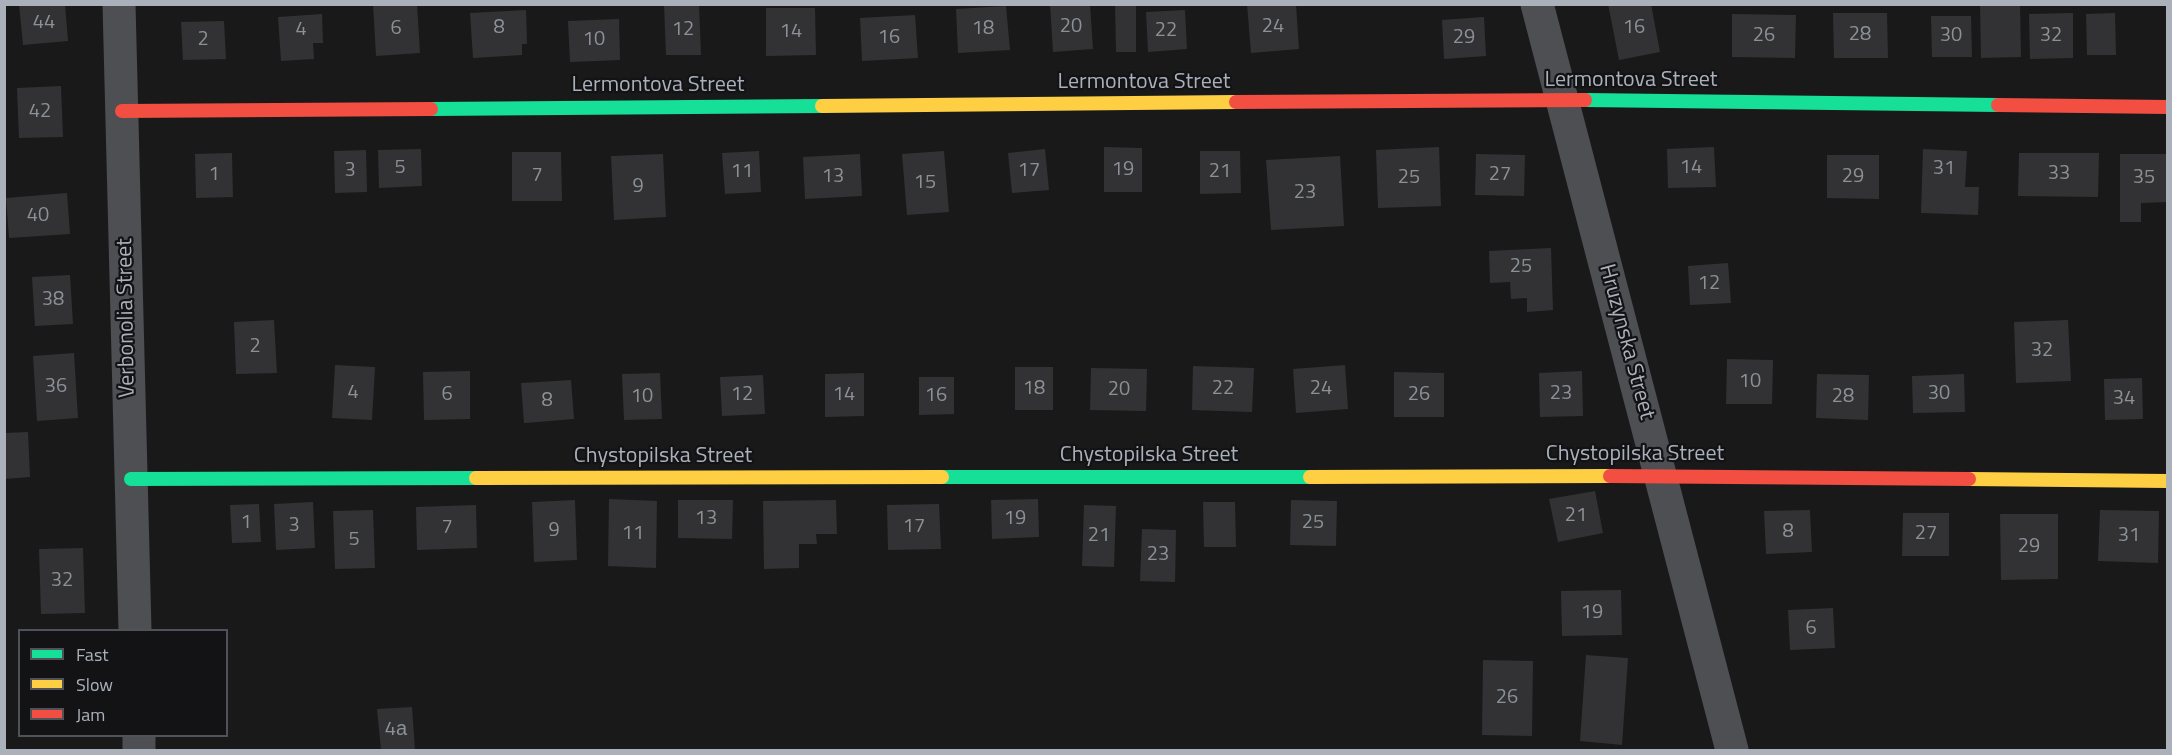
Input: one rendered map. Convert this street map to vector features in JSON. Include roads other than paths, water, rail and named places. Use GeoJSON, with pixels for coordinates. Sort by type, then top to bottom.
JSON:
{"type":"FeatureCollection","features":[{"type":"Feature","properties":{"kind":"street","name":"Verbonolia Street"},"geometry":{"type":"LineString","coordinates":[[119,4],[135,629]]}},
{"type":"Feature","properties":{"kind":"street","name":"Hruzynska Street"},"geometry":{"type":"LineString","coordinates":[[1537,4],[1732,750]]}},
{"type":"Feature","properties":{"kind":"street","name":"Lermontova Street"},"geometry":{"type":"LineString","coordinates":[[122,111],[1562,100],[2168,107]]}},
{"type":"Feature","properties":{"kind":"street","name":"Chystopilska Street"},"geometry":{"type":"LineString","coordinates":[[131,479],[1662,476],[2168,481]]}}]}
